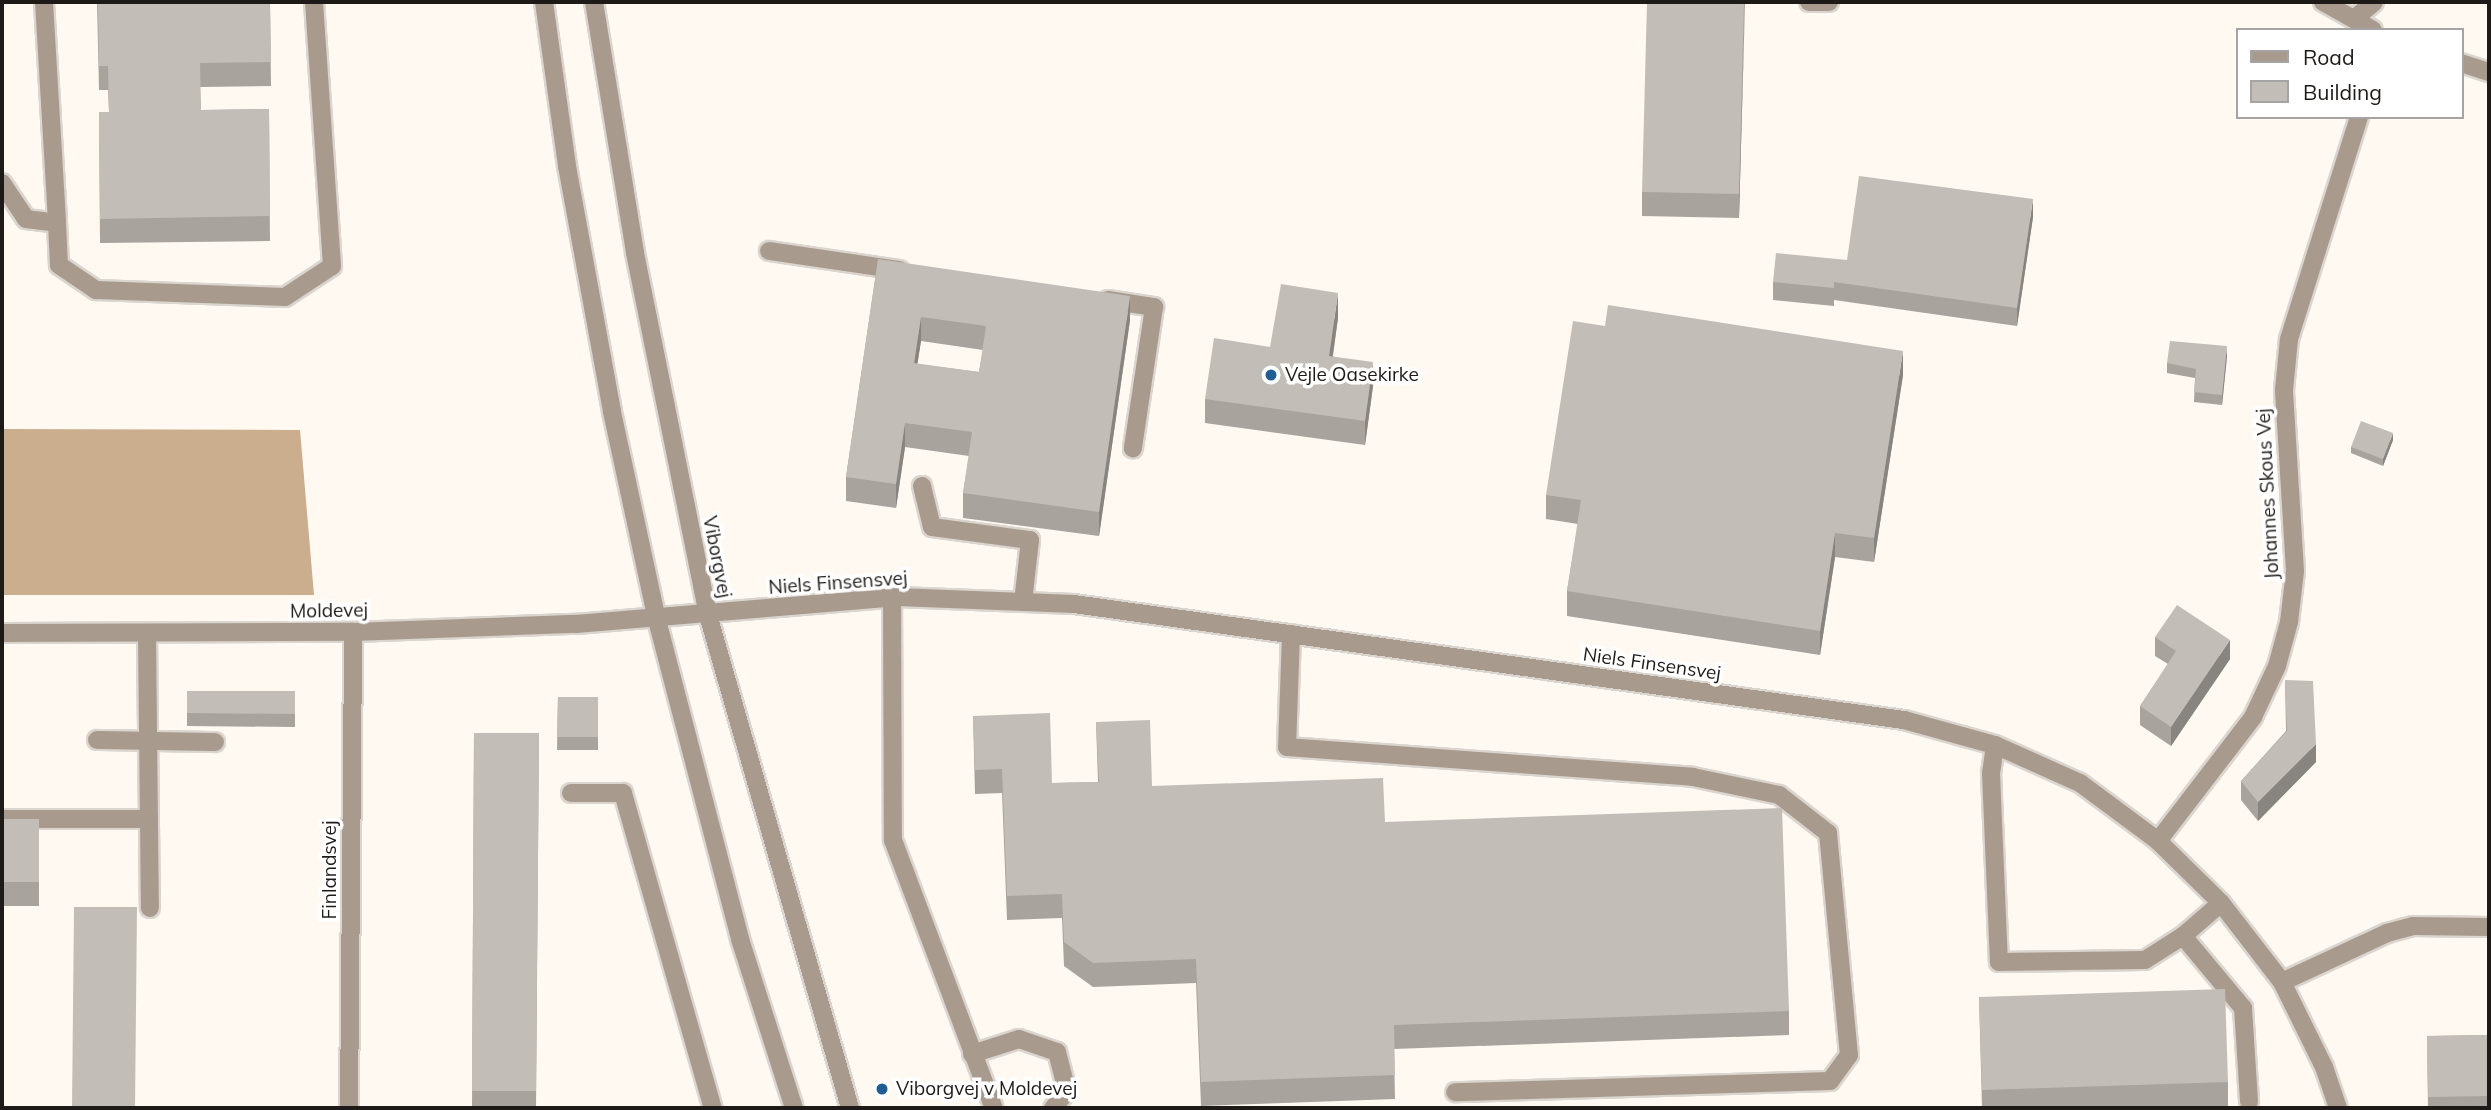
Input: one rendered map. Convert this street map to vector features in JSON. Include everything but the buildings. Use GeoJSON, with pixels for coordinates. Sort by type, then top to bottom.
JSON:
{"type":"FeatureCollection","features":[{"type":"Feature","properties":{"kind":"street"},"geometry":{"type":"LineString","coordinates":[[44,2],[59,265],[96,290],[285,297],[332,266],[314,2]]}},
{"type":"Feature","properties":{"kind":"street"},"geometry":{"type":"LineString","coordinates":[[544,2],[567,166],[607,385],[657,620],[740,939],[794,1108]]}},
{"type":"Feature","properties":{"kind":"street","name":"Viborgvej"},"geometry":{"type":"LineString","coordinates":[[594,2],[635,253],[708,615],[850,1108]]}},
{"type":"Feature","properties":{"kind":"street"},"geometry":{"type":"LineString","coordinates":[[1808,2],[1829,2]]}},
{"type":"Feature","properties":{"kind":"street"},"geometry":{"type":"LineString","coordinates":[[2323,2],[2370,28]]}},
{"type":"Feature","properties":{"kind":"street"},"geometry":{"type":"LineString","coordinates":[[2354,19],[2374,2]]}},
{"type":"Feature","properties":{"kind":"street"},"geometry":{"type":"LineString","coordinates":[[2463,63],[2489,72]]}},
{"type":"Feature","properties":{"kind":"street","name":"Johannes Skous Vej"},"geometry":{"type":"LineString","coordinates":[[2158,841],[2253,717],[2277,666],[2289,622],[2295,571],[2284,390],[2289,339],[2359,119]]}},
{"type":"Feature","properties":{"kind":"street"},"geometry":{"type":"LineString","coordinates":[[2,183],[26,219],[57,223]]}},
{"type":"Feature","properties":{"kind":"street"},"geometry":{"type":"LineString","coordinates":[[769,251],[920,273]]}},
{"type":"Feature","properties":{"kind":"street"},"geometry":{"type":"LineString","coordinates":[[1085,297],[1154,307],[1133,448]]}},
{"type":"Feature","properties":{"kind":"street"},"geometry":{"type":"LineString","coordinates":[[922,486],[932,527],[1030,540],[1023,602]]}},
{"type":"Feature","properties":{"kind":"street"},"geometry":{"type":"LineString","coordinates":[[892,598],[893,840],[994,1108]]}},
{"type":"Feature","properties":{"kind":"street","name":"Niels Finsensvej"},"geometry":{"type":"LineString","coordinates":[[657,620],[892,598],[1074,604],[1904,720],[1995,745],[2080,783],[2158,841],[2221,904],[2282,982],[2324,1067],[2338,1108]]}},
{"type":"Feature","properties":{"kind":"street","name":"Moldevej"},"geometry":{"type":"LineString","coordinates":[[2,633],[353,632],[657,620]]}},
{"type":"Feature","properties":{"kind":"street","name":"Finlandsvej"},"geometry":{"type":"LineString","coordinates":[[349,1108],[353,632]]}},
{"type":"Feature","properties":{"kind":"street"},"geometry":{"type":"LineString","coordinates":[[147,633],[150,908]]}},
{"type":"Feature","properties":{"kind":"street"},"geometry":{"type":"LineString","coordinates":[[1291,634],[1287,747],[1693,777],[1779,795],[1828,833],[1849,1055],[1830,1081],[1455,1092]]}},
{"type":"Feature","properties":{"kind":"street"},"geometry":{"type":"LineString","coordinates":[[97,740],[215,742]]}},
{"type":"Feature","properties":{"kind":"street"},"geometry":{"type":"LineString","coordinates":[[1995,745],[1991,773],[1999,962],[2145,960],[2183,936],[2221,904]]}},
{"type":"Feature","properties":{"kind":"street"},"geometry":{"type":"LineString","coordinates":[[571,793],[623,793],[713,1108]]}},
{"type":"Feature","properties":{"kind":"street"},"geometry":{"type":"LineString","coordinates":[[2,819],[149,819]]}},
{"type":"Feature","properties":{"kind":"street"},"geometry":{"type":"LineString","coordinates":[[2282,982],[2387,933],[2413,926],[2489,927]]}},
{"type":"Feature","properties":{"kind":"street"},"geometry":{"type":"LineString","coordinates":[[2183,936],[2243,1008],[2249,1102]]}},
{"type":"Feature","properties":{"kind":"street"},"geometry":{"type":"LineString","coordinates":[[972,1054],[1019,1039],[1057,1052],[1067,1091],[1053,1108]]}},
{"type":"Feature","properties":{"kind":"shaded area"},"geometry":{"type":"Polygon","coordinates":[[[2,429],[300,430],[314,595],[2,595],[2,429]]]}},
{"type":"Feature","properties":{"kind":"place","name":"Vejle Oasekirke"},"geometry":{"type":"Point","coordinates":[1271,375]}},
{"type":"Feature","properties":{"kind":"place","name":"Viborgvej v Moldevej"},"geometry":{"type":"Point","coordinates":[882,1089]}}]}
